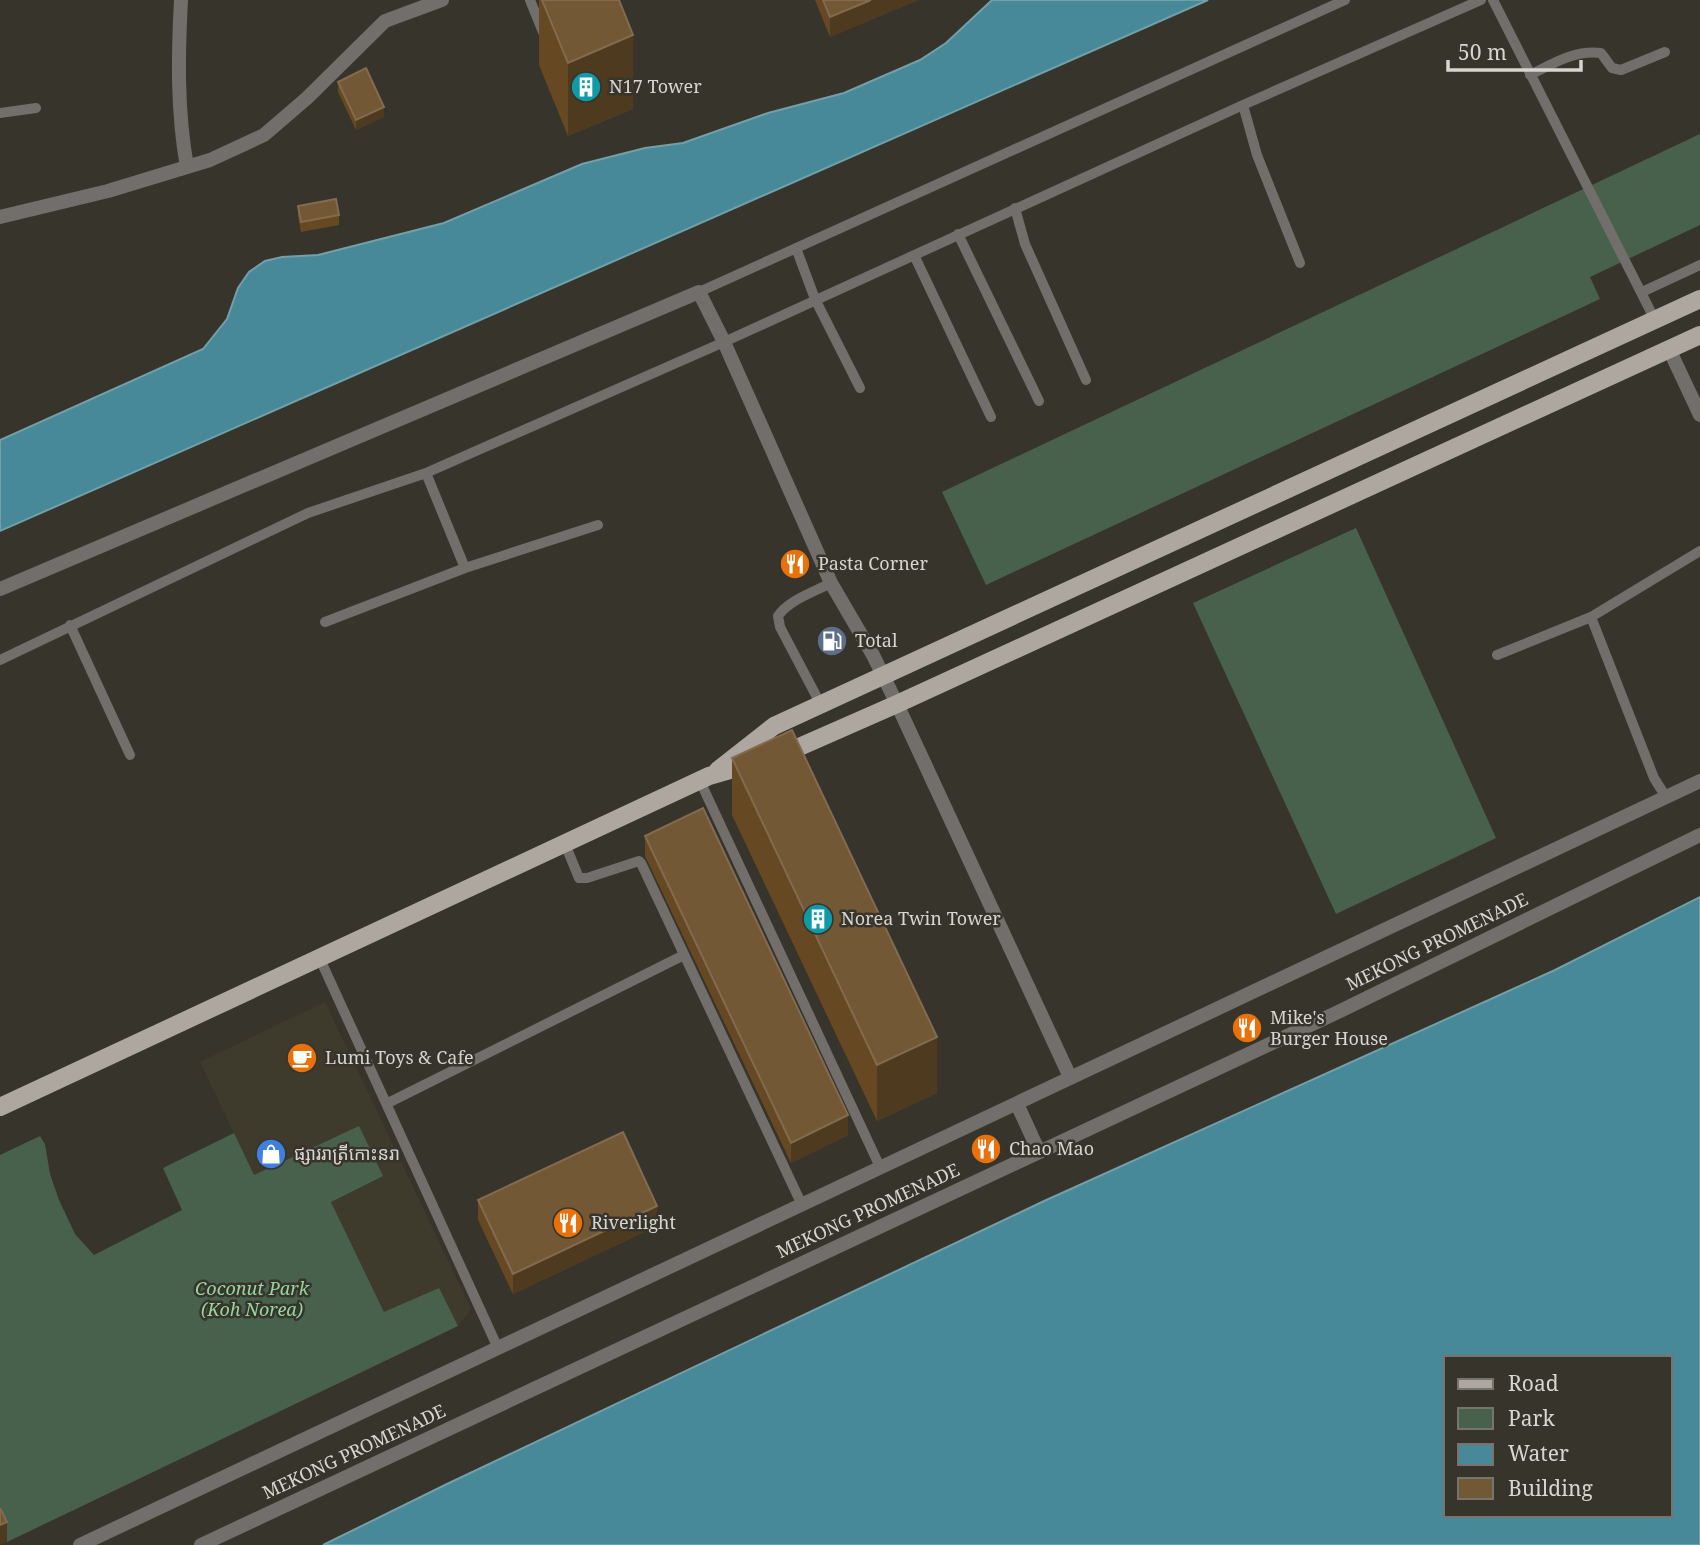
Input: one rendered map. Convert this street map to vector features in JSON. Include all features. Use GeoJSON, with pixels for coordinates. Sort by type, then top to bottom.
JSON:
{"type":"FeatureCollection","features":[{"type":"Feature","properties":{"kind":"main road"},"geometry":{"type":"LineString","coordinates":[[705,778],[774,726],[1700,299]]}},
{"type":"Feature","properties":{"kind":"main road"},"geometry":{"type":"LineString","coordinates":[[0,1107],[705,778],[788,753],[1700,335]]}},
{"type":"Feature","properties":{"kind":"street"},"geometry":{"type":"LineString","coordinates":[[181,0],[178,79],[180,130],[187,167]]}},
{"type":"Feature","properties":{"kind":"street"},"geometry":{"type":"LineString","coordinates":[[0,217],[108,191],[210,160],[264,135],[385,21],[442,0]]}},
{"type":"Feature","properties":{"kind":"street"},"geometry":{"type":"LineString","coordinates":[[0,589],[699,292],[724,342],[831,583],[873,655],[897,704],[1070,1077]]}},
{"type":"Feature","properties":{"kind":"street"},"geometry":{"type":"LineString","coordinates":[[1669,349],[1700,415]]}},
{"type":"Feature","properties":{"kind":"street"},"geometry":{"type":"LineString","coordinates":[[80,1545],[497,1346],[1700,781]]}},
{"type":"Feature","properties":{"kind":"street","name":"MEKONG PROMENADE"},"geometry":{"type":"LineString","coordinates":[[201,1545],[1336,1013],[1700,835]]}},
{"type":"Feature","properties":{"kind":"street"},"geometry":{"type":"LineString","coordinates":[[1017,1104],[1039,1152]]}},
{"type":"Feature","properties":{"kind":"lane"},"geometry":{"type":"LineString","coordinates":[[530,0],[548,43]]}},
{"type":"Feature","properties":{"kind":"lane"},"geometry":{"type":"LineString","coordinates":[[699,292],[1345,0]]}},
{"type":"Feature","properties":{"kind":"lane"},"geometry":{"type":"LineString","coordinates":[[0,660],[308,513],[426,474],[1481,0]]}},
{"type":"Feature","properties":{"kind":"lane"},"geometry":{"type":"LineString","coordinates":[[1493,0],[1655,320]]}},
{"type":"Feature","properties":{"kind":"lane"},"geometry":{"type":"LineString","coordinates":[[1530,75],[1569,55],[1601,53],[1612,68],[1621,70],[1665,52]]}},
{"type":"Feature","properties":{"kind":"lane"},"geometry":{"type":"LineString","coordinates":[[1243,105],[1257,155],[1300,263]]}},
{"type":"Feature","properties":{"kind":"lane"},"geometry":{"type":"LineString","coordinates":[[0,113],[36,108]]}},
{"type":"Feature","properties":{"kind":"lane"},"geometry":{"type":"LineString","coordinates":[[1016,208],[1025,244],[1086,380]]}},
{"type":"Feature","properties":{"kind":"lane"},"geometry":{"type":"LineString","coordinates":[[958,234],[1039,401]]}},
{"type":"Feature","properties":{"kind":"lane"},"geometry":{"type":"LineString","coordinates":[[796,248],[814,299],[860,388]]}},
{"type":"Feature","properties":{"kind":"lane"},"geometry":{"type":"LineString","coordinates":[[914,255],[991,417]]}},
{"type":"Feature","properties":{"kind":"lane"},"geometry":{"type":"LineString","coordinates":[[1642,292],[1700,265]]}},
{"type":"Feature","properties":{"kind":"lane"},"geometry":{"type":"LineString","coordinates":[[426,474],[466,568]]}},
{"type":"Feature","properties":{"kind":"lane"},"geometry":{"type":"LineString","coordinates":[[325,622],[466,568],[598,525]]}},
{"type":"Feature","properties":{"kind":"lane"},"geometry":{"type":"LineString","coordinates":[[1497,655],[1591,617],[1700,551]]}},
{"type":"Feature","properties":{"kind":"lane"},"geometry":{"type":"LineString","coordinates":[[821,705],[780,627],[778,616],[794,602],[831,583]]}},
{"type":"Feature","properties":{"kind":"lane"},"geometry":{"type":"LineString","coordinates":[[1591,617],[1654,778],[1666,797]]}},
{"type":"Feature","properties":{"kind":"lane"},"geometry":{"type":"LineString","coordinates":[[70,625],[130,755]]}},
{"type":"Feature","properties":{"kind":"lane"},"geometry":{"type":"LineString","coordinates":[[705,778],[880,1167]]}},
{"type":"Feature","properties":{"kind":"lane"},"geometry":{"type":"LineString","coordinates":[[565,844],[579,878],[587,878],[639,860],[641,863],[802,1205]]}},
{"type":"Feature","properties":{"kind":"lane"},"geometry":{"type":"LineString","coordinates":[[388,1103],[684,955]]}},
{"type":"Feature","properties":{"kind":"lane"},"geometry":{"type":"LineString","coordinates":[[320,958],[497,1346]]}},
{"type":"Feature","properties":{"kind":"shaded area","name":"ផ្សាររាត្រីកោះនរា"},"geometry":{"type":"Polygon","coordinates":[[[325,1002],[471,1309],[458,1326],[439,1288],[385,1313],[331,1202],[359,1127],[254,1175],[200,1062],[325,1002]]]}},
{"type":"Feature","properties":{"kind":"green space"},"geometry":{"type":"Polygon","coordinates":[[[1700,134],[1700,225],[1590,277],[1600,299],[986,585],[942,492],[1700,134]]]}},
{"type":"Feature","properties":{"kind":"green space"},"geometry":{"type":"Polygon","coordinates":[[[1356,528],[1496,838],[1336,914],[1193,603],[1356,528]]]}},
{"type":"Feature","properties":{"kind":"green space","name":"Coconut Park (Koh Norea)"},"geometry":{"type":"Polygon","coordinates":[[[359,1126],[383,1176],[331,1202],[384,1312],[439,1288],[458,1326],[7,1542],[0,1528],[0,1155],[40,1136],[45,1144],[50,1174],[59,1200],[75,1234],[94,1255],[182,1210],[163,1168],[234,1133],[254,1175],[359,1126]]]}},
{"type":"Feature","properties":{"kind":"water"},"geometry":{"type":"Polygon","coordinates":[[[992,0],[1208,0],[0,531],[0,440],[203,349],[227,319],[238,288],[249,272],[265,261],[318,255],[444,223],[582,164],[645,148],[683,143],[768,113],[844,93],[920,60],[946,43],[992,0]]]}},
{"type":"Feature","properties":{"kind":"water"},"geometry":{"type":"Polygon","coordinates":[[[1700,897],[1700,1545],[323,1545],[447,1484],[1042,1202],[1555,970],[1700,897]]]}},
{"type":"Feature","properties":{"kind":"building"},"geometry":{"type":"Polygon","coordinates":[[[542,0],[619,0],[633,35],[568,63],[542,0]]]}},
{"type":"Feature","properties":{"kind":"building"},"geometry":{"type":"Polygon","coordinates":[[[823,0],[871,0],[830,17],[823,0]]]}},
{"type":"Feature","properties":{"kind":"building"},"geometry":{"type":"Polygon","coordinates":[[[366,68],[384,107],[356,120],[338,82],[366,68]]]}},
{"type":"Feature","properties":{"kind":"building"},"geometry":{"type":"Polygon","coordinates":[[[336,199],[339,215],[301,222],[298,206],[336,199]]]}},
{"type":"Feature","properties":{"kind":"building"},"geometry":{"type":"Polygon","coordinates":[[[792,730],[937,1037],[877,1065],[732,758],[792,730]]]}},
{"type":"Feature","properties":{"kind":"building"},"geometry":{"type":"Polygon","coordinates":[[[703,808],[848,1115],[791,1143],[645,836],[703,808]]]}},
{"type":"Feature","properties":{"kind":"building","name":"Riverlight"},"geometry":{"type":"Polygon","coordinates":[[[623,1132],[657,1206],[513,1274],[478,1200],[623,1132]]]}},
{"type":"Feature","properties":{"kind":"building"},"geometry":{"type":"Polygon","coordinates":[[[0,1508],[7,1522],[0,1525],[0,1508]]]}},
{"type":"Feature","properties":{"kind":"place","name":"N17 Tower"},"geometry":{"type":"Point","coordinates":[586,87]}},
{"type":"Feature","properties":{"kind":"place","name":"Pasta Corner"},"geometry":{"type":"Point","coordinates":[795,564]}},
{"type":"Feature","properties":{"kind":"place","name":"Total"},"geometry":{"type":"Point","coordinates":[832,641]}},
{"type":"Feature","properties":{"kind":"place","name":"Norea Twin Tower"},"geometry":{"type":"Point","coordinates":[818,919]}},
{"type":"Feature","properties":{"kind":"place","name":"Mike's Burger House"},"geometry":{"type":"Point","coordinates":[1247,1028]}},
{"type":"Feature","properties":{"kind":"place","name":"Lumi Toys & Cafe"},"geometry":{"type":"Point","coordinates":[302,1058]}},
{"type":"Feature","properties":{"kind":"place","name":"Chao Mao"},"geometry":{"type":"Point","coordinates":[986,1149]}},
{"type":"Feature","properties":{"kind":"place","name":"ផ្សាររាត្រីកោះនរា"},"geometry":{"type":"Point","coordinates":[271,1154]}},
{"type":"Feature","properties":{"kind":"place","name":"Riverlight"},"geometry":{"type":"Point","coordinates":[568,1223]}}]}
